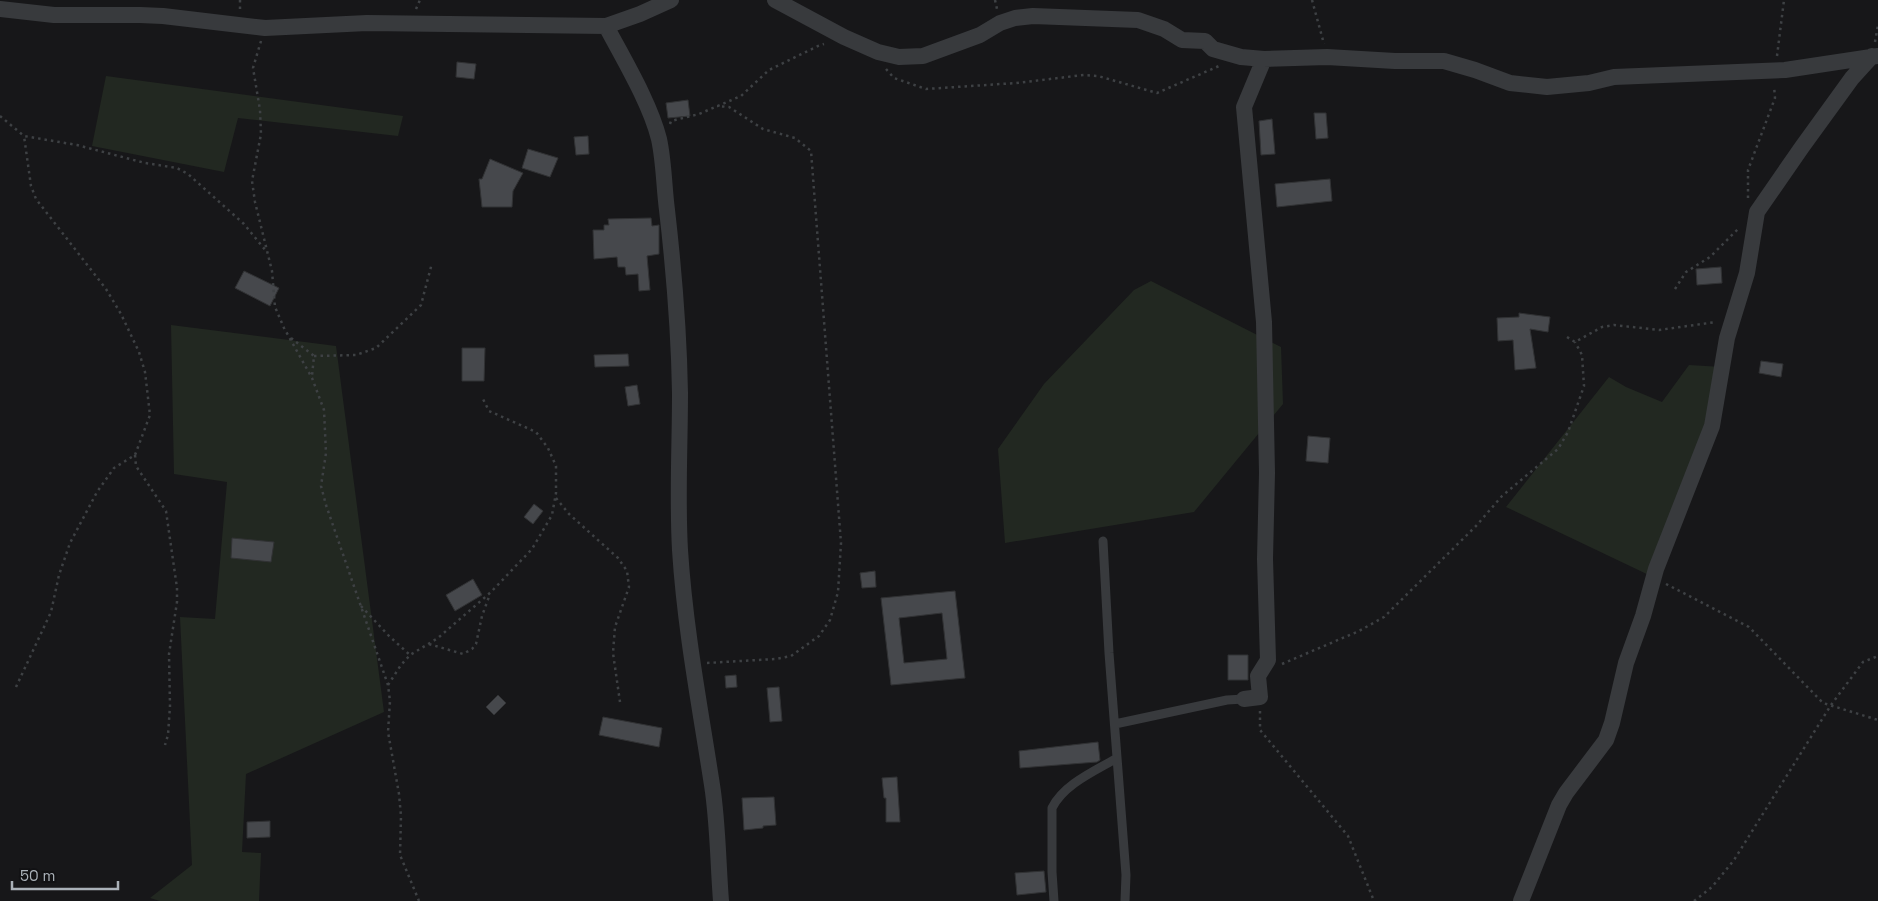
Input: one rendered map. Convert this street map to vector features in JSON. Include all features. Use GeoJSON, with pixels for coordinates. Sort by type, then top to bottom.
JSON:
{"type":"FeatureCollection","features":[{"type":"Feature","properties":{"kind":"street"},"geometry":{"type":"LineString","coordinates":[[0,9],[54,15],[140,14],[265,28],[367,23],[606,26],[671,0]]}},
{"type":"Feature","properties":{"kind":"street"},"geometry":{"type":"LineString","coordinates":[[775,0],[844,37],[878,52],[899,57],[923,56],[980,35],[1000,23],[1015,18],[1033,16],[1138,20],[1164,29],[1182,40],[1204,41],[1213,49],[1242,57],[1264,59],[1327,57],[1387,61],[1444,61],[1510,83],[1546,87],[1589,84],[1614,78],[1774,71],[1875,56]]}},
{"type":"Feature","properties":{"kind":"street"},"geometry":{"type":"LineString","coordinates":[[606,26],[643,98],[659,139],[672,249],[677,331],[680,394],[678,471],[680,550],[697,700],[712,788],[721,901]]}},
{"type":"Feature","properties":{"kind":"street"},"geometry":{"type":"LineString","coordinates":[[1521,901],[1563,799],[1606,740],[1612,723],[1626,663],[1644,616],[1654,577],[1712,426],[1727,338],[1747,273],[1757,212],[1852,78],[1875,56]]}},
{"type":"Feature","properties":{"kind":"street"},"geometry":{"type":"LineString","coordinates":[[1244,699],[1260,697],[1258,676],[1268,660],[1265,559],[1267,473],[1264,322],[1244,107],[1264,59]]}},
{"type":"Feature","properties":{"kind":"lane"},"geometry":{"type":"LineString","coordinates":[[1103,541],[1126,874],[1125,901]]}},
{"type":"Feature","properties":{"kind":"lane"},"geometry":{"type":"LineString","coordinates":[[1115,724],[1228,700],[1244,699]]}},
{"type":"Feature","properties":{"kind":"lane"},"geometry":{"type":"LineString","coordinates":[[1054,901],[1052,808],[1056,799],[1078,781],[1117,758]]}},
{"type":"Feature","properties":{"kind":"path"},"geometry":{"type":"LineString","coordinates":[[1312,0],[1327,57]]}},
{"type":"Feature","properties":{"kind":"path"},"geometry":{"type":"LineString","coordinates":[[1747,204],[1748,170],[1775,98],[1774,71],[1784,0]]}},
{"type":"Feature","properties":{"kind":"path"},"geometry":{"type":"LineString","coordinates":[[265,28],[252,68],[260,110],[260,134],[252,180],[255,202],[272,271],[275,307],[312,378],[324,410],[326,453],[321,486],[388,685],[390,700],[388,732],[401,816],[400,855],[419,901]]}},
{"type":"Feature","properties":{"kind":"path"},"geometry":{"type":"LineString","coordinates":[[659,139],[671,121],[699,114],[741,96],[769,70],[818,46],[826,44]]}},
{"type":"Feature","properties":{"kind":"path"},"geometry":{"type":"LineString","coordinates":[[883,67],[894,78],[926,89],[1016,83],[1084,75],[1098,76],[1157,93],[1242,57]]}},
{"type":"Feature","properties":{"kind":"path"},"geometry":{"type":"LineString","coordinates":[[694,663],[776,659],[791,656],[819,636],[830,620],[838,592],[841,543],[811,151],[795,138],[763,129],[729,107],[718,106]]}},
{"type":"Feature","properties":{"kind":"path"},"geometry":{"type":"LineString","coordinates":[[0,116],[24,136],[77,145],[146,164],[177,168],[188,174],[244,224],[267,252]]}},
{"type":"Feature","properties":{"kind":"path"},"geometry":{"type":"LineString","coordinates":[[24,136],[31,186],[36,199],[106,290],[120,314],[145,372],[150,415],[135,455],[136,466],[166,512],[177,588],[177,602],[169,654],[170,706],[166,745]]}},
{"type":"Feature","properties":{"kind":"path"},"geometry":{"type":"LineString","coordinates":[[1675,289],[1686,272],[1710,257],[1745,223]]}},
{"type":"Feature","properties":{"kind":"path"},"geometry":{"type":"LineString","coordinates":[[289,337],[314,356],[356,355],[376,348],[421,305],[432,263]]}},
{"type":"Feature","properties":{"kind":"path"},"geometry":{"type":"LineString","coordinates":[[1575,342],[1602,327],[1614,325],[1659,330],[1732,320]]}},
{"type":"Feature","properties":{"kind":"path"},"geometry":{"type":"LineString","coordinates":[[1258,676],[1359,631],[1384,617],[1476,526],[1502,496],[1558,449],[1568,432],[1584,386],[1582,355],[1575,342],[1567,337]]}},
{"type":"Feature","properties":{"kind":"path"},"geometry":{"type":"LineString","coordinates":[[312,378],[314,356]]}},
{"type":"Feature","properties":{"kind":"path"},"geometry":{"type":"LineString","coordinates":[[388,685],[400,665],[410,655],[429,644],[491,592],[532,549],[552,514],[555,498],[556,466],[548,448],[536,432],[489,411],[483,399]]}},
{"type":"Feature","properties":{"kind":"path"},"geometry":{"type":"LineString","coordinates":[[16,688],[51,612],[59,575],[70,543],[97,492],[114,468],[135,455]]}},
{"type":"Feature","properties":{"kind":"path"},"geometry":{"type":"LineString","coordinates":[[555,498],[569,514],[618,558],[627,571],[629,587],[615,627],[613,653],[620,702]]}},
{"type":"Feature","properties":{"kind":"path"},"geometry":{"type":"LineString","coordinates":[[1654,577],[1749,628],[1822,703],[1878,720]]}},
{"type":"Feature","properties":{"kind":"path"},"geometry":{"type":"LineString","coordinates":[[429,644],[463,654],[472,650],[476,644],[482,616],[491,592]]}},
{"type":"Feature","properties":{"kind":"path"},"geometry":{"type":"LineString","coordinates":[[360,605],[410,655]]}},
{"type":"Feature","properties":{"kind":"path"},"geometry":{"type":"LineString","coordinates":[[1694,901],[1712,887],[1734,860],[1831,705],[1863,662],[1878,656]]}},
{"type":"Feature","properties":{"kind":"path"},"geometry":{"type":"LineString","coordinates":[[1260,697],[1260,730],[1348,836],[1374,901]]}},
{"type":"Feature","properties":{"kind":"shaded area"},"geometry":{"type":"Polygon","coordinates":[[[106,76],[403,116],[398,136],[238,118],[224,172],[92,146],[106,76]]]}},
{"type":"Feature","properties":{"kind":"shaded area"},"geometry":{"type":"Polygon","coordinates":[[[1151,281],[1281,347],[1283,404],[1194,512],[1005,543],[998,449],[1044,384],[1134,290],[1151,281]]]}},
{"type":"Feature","properties":{"kind":"shaded area"},"geometry":{"type":"Polygon","coordinates":[[[171,325],[336,346],[384,712],[246,774],[242,852],[261,853],[259,901],[160,901],[150,898],[192,865],[180,617],[215,619],[227,482],[174,474],[171,325]]]}},
{"type":"Feature","properties":{"kind":"shaded area"},"geometry":{"type":"Polygon","coordinates":[[[1689,365],[1722,367],[1712,426],[1653,577],[1506,507],[1609,377],[1626,387],[1662,402],[1689,365]]]}},
{"type":"Feature","properties":{"kind":"building"},"geometry":{"type":"Polygon","coordinates":[[[457,62],[476,64],[474,79],[456,77],[457,62]]]}},
{"type":"Feature","properties":{"kind":"building"},"geometry":{"type":"Polygon","coordinates":[[[688,100],[690,116],[668,118],[666,103],[688,100]]]}},
{"type":"Feature","properties":{"kind":"building"},"geometry":{"type":"Polygon","coordinates":[[[1314,113],[1326,113],[1328,138],[1316,139],[1314,113]]]}},
{"type":"Feature","properties":{"kind":"building"},"geometry":{"type":"Polygon","coordinates":[[[1272,119],[1275,154],[1261,155],[1259,121],[1272,119]]]}},
{"type":"Feature","properties":{"kind":"building"},"geometry":{"type":"Polygon","coordinates":[[[588,136],[589,154],[576,155],[574,137],[588,136]]]}},
{"type":"Feature","properties":{"kind":"building"},"geometry":{"type":"Polygon","coordinates":[[[528,149],[558,158],[550,177],[522,168],[528,149]]]}},
{"type":"Feature","properties":{"kind":"building"},"geometry":{"type":"Polygon","coordinates":[[[490,159],[523,173],[513,191],[512,207],[482,207],[479,179],[482,179],[490,159]]]}},
{"type":"Feature","properties":{"kind":"building"},"geometry":{"type":"Polygon","coordinates":[[[1330,179],[1332,201],[1277,207],[1275,184],[1330,179]]]}},
{"type":"Feature","properties":{"kind":"building"},"geometry":{"type":"Polygon","coordinates":[[[651,218],[652,226],[659,225],[659,254],[647,256],[650,290],[639,291],[638,274],[626,275],[625,267],[618,267],[617,257],[594,259],[593,230],[604,230],[604,225],[609,225],[608,219],[651,218]]]}},
{"type":"Feature","properties":{"kind":"building"},"geometry":{"type":"Polygon","coordinates":[[[1721,267],[1722,283],[1697,285],[1696,269],[1721,267]]]}},
{"type":"Feature","properties":{"kind":"building"},"geometry":{"type":"Polygon","coordinates":[[[244,271],[279,288],[270,306],[235,288],[244,271]]]}},
{"type":"Feature","properties":{"kind":"building"},"geometry":{"type":"Polygon","coordinates":[[[1519,313],[1550,317],[1548,332],[1530,329],[1536,368],[1515,370],[1513,340],[1498,341],[1497,318],[1519,317],[1519,313]]]}},
{"type":"Feature","properties":{"kind":"building"},"geometry":{"type":"Polygon","coordinates":[[[462,348],[485,348],[484,381],[462,381],[462,348]]]}},
{"type":"Feature","properties":{"kind":"building"},"geometry":{"type":"Polygon","coordinates":[[[628,354],[629,366],[595,367],[594,355],[628,354]]]}},
{"type":"Feature","properties":{"kind":"building"},"geometry":{"type":"Polygon","coordinates":[[[1761,361],[1783,364],[1781,377],[1759,373],[1761,361]]]}},
{"type":"Feature","properties":{"kind":"building"},"geometry":{"type":"Polygon","coordinates":[[[637,385],[640,404],[628,406],[625,387],[637,385]]]}},
{"type":"Feature","properties":{"kind":"building"},"geometry":{"type":"Polygon","coordinates":[[[1308,436],[1330,438],[1328,463],[1306,461],[1308,436]]]}},
{"type":"Feature","properties":{"kind":"building"},"geometry":{"type":"Polygon","coordinates":[[[534,504],[543,511],[533,524],[524,517],[534,504]]]}},
{"type":"Feature","properties":{"kind":"building"},"geometry":{"type":"Polygon","coordinates":[[[232,538],[274,542],[271,562],[231,558],[232,538]]]}},
{"type":"Feature","properties":{"kind":"building"},"geometry":{"type":"Polygon","coordinates":[[[875,571],[876,587],[862,588],[860,573],[875,571]]]}},
{"type":"Feature","properties":{"kind":"building"},"geometry":{"type":"Polygon","coordinates":[[[473,579],[482,595],[455,611],[446,595],[473,579]]]}},
{"type":"Feature","properties":{"kind":"building"},"geometry":{"type":"Polygon","coordinates":[[[955,591],[965,678],[891,685],[881,598],[955,591]],[[942,613],[899,618],[904,663],[947,659],[942,613]]]}},
{"type":"Feature","properties":{"kind":"building"},"geometry":{"type":"Polygon","coordinates":[[[1228,655],[1248,655],[1248,680],[1228,680],[1228,655]]]}},
{"type":"Feature","properties":{"kind":"building"},"geometry":{"type":"Polygon","coordinates":[[[736,675],[737,687],[726,688],[725,676],[736,675]]]}},
{"type":"Feature","properties":{"kind":"building"},"geometry":{"type":"Polygon","coordinates":[[[779,687],[782,721],[770,722],[767,688],[779,687]]]}},
{"type":"Feature","properties":{"kind":"building"},"geometry":{"type":"Polygon","coordinates":[[[498,695],[506,703],[494,715],[486,707],[498,695]]]}},
{"type":"Feature","properties":{"kind":"building"},"geometry":{"type":"Polygon","coordinates":[[[603,717],[662,728],[659,747],[599,735],[603,717]]]}},
{"type":"Feature","properties":{"kind":"building"},"geometry":{"type":"Polygon","coordinates":[[[1098,742],[1100,760],[1097,762],[1020,768],[1019,751],[1098,742]]]}},
{"type":"Feature","properties":{"kind":"building"},"geometry":{"type":"Polygon","coordinates":[[[897,777],[900,822],[886,822],[886,798],[884,798],[882,778],[897,777]]]}},
{"type":"Feature","properties":{"kind":"building"},"geometry":{"type":"Polygon","coordinates":[[[774,797],[776,825],[744,830],[742,798],[774,797]]]}},
{"type":"Feature","properties":{"kind":"building"},"geometry":{"type":"Polygon","coordinates":[[[270,821],[270,837],[247,838],[247,822],[270,821]]]}},
{"type":"Feature","properties":{"kind":"building"},"geometry":{"type":"Polygon","coordinates":[[[1044,871],[1046,892],[1017,895],[1015,873],[1044,871]]]}}]}
